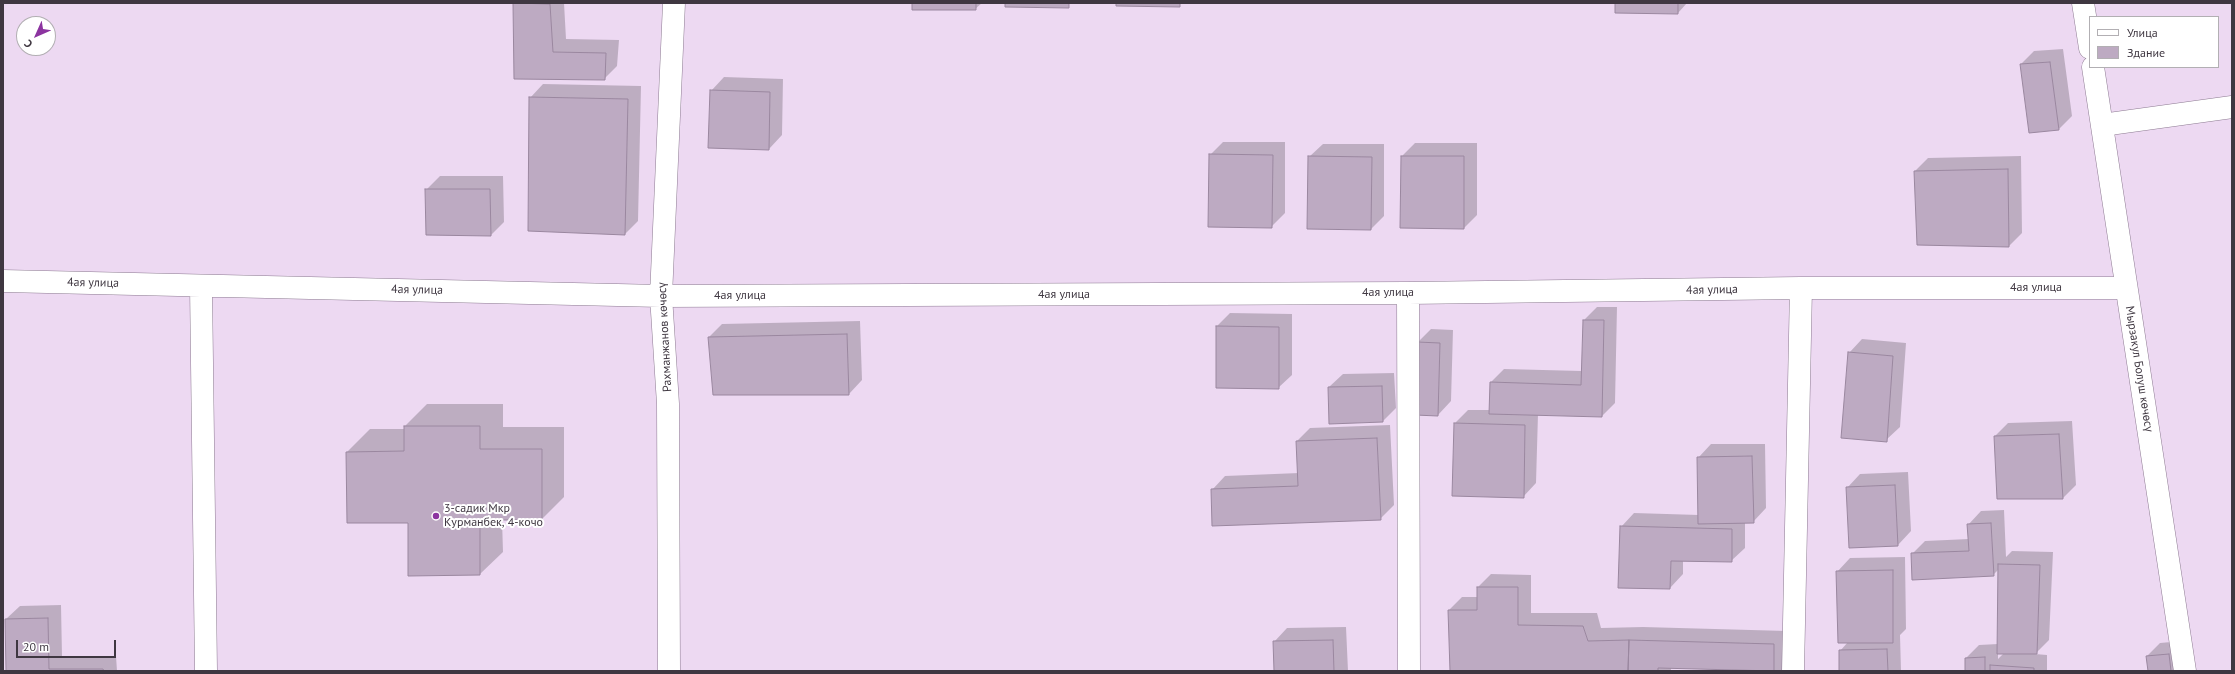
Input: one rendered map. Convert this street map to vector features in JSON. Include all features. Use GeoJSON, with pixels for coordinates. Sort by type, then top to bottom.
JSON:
{"type":"FeatureCollection","features":[{"type":"Feature","properties":{"kind":"street","name":"Рахманжанов көчөсү"},"geometry":{"type":"LineString","coordinates":[[669,671],[668,404],[661,296],[674,3]]}},
{"type":"Feature","properties":{"kind":"street"},"geometry":{"type":"LineString","coordinates":[[2083,3],[2089,42]]}},
{"type":"Feature","properties":{"kind":"street","name":"Мырзакул Болуш көчөсү"},"geometry":{"type":"LineString","coordinates":[[2093,68],[2186,671]]}},
{"type":"Feature","properties":{"kind":"street"},"geometry":{"type":"LineString","coordinates":[[2102,125],[2232,107]]}},
{"type":"Feature","properties":{"kind":"street","name":"4ая улица"},"geometry":{"type":"LineString","coordinates":[[3,282],[661,296],[1408,293],[1802,288],[2126,288]]}},
{"type":"Feature","properties":{"kind":"street"},"geometry":{"type":"LineString","coordinates":[[201,286],[206,671]]}},
{"type":"Feature","properties":{"kind":"street"},"geometry":{"type":"LineString","coordinates":[[1793,671],[1802,288]]}},
{"type":"Feature","properties":{"kind":"street"},"geometry":{"type":"LineString","coordinates":[[1408,293],[1409,671]]}},
{"type":"Feature","properties":{"kind":"building"},"geometry":{"type":"Polygon","coordinates":[[[513,3],[550,4],[553,52],[606,53],[605,80],[514,79],[513,3]]]}},
{"type":"Feature","properties":{"kind":"building"},"geometry":{"type":"Polygon","coordinates":[[[912,3],[976,3],[976,10],[912,10],[912,3]]]}},
{"type":"Feature","properties":{"kind":"building"},"geometry":{"type":"Polygon","coordinates":[[[1005,3],[1069,3],[1069,8],[1005,7],[1005,3]]]}},
{"type":"Feature","properties":{"kind":"building"},"geometry":{"type":"Polygon","coordinates":[[[1116,3],[1180,3],[1180,7],[1116,6],[1116,3]]]}},
{"type":"Feature","properties":{"kind":"building"},"geometry":{"type":"Polygon","coordinates":[[[1615,3],[1678,3],[1678,14],[1615,13],[1615,3]]]}},
{"type":"Feature","properties":{"kind":"building"},"geometry":{"type":"Polygon","coordinates":[[[2050,62],[2059,130],[2029,133],[2020,64],[2050,62]]]}},
{"type":"Feature","properties":{"kind":"building"},"geometry":{"type":"Polygon","coordinates":[[[710,90],[770,92],[769,150],[708,148],[710,90]]]}},
{"type":"Feature","properties":{"kind":"building"},"geometry":{"type":"Polygon","coordinates":[[[529,97],[628,99],[625,235],[528,231],[529,97]]]}},
{"type":"Feature","properties":{"kind":"building"},"geometry":{"type":"Polygon","coordinates":[[[1209,154],[1273,155],[1272,228],[1208,227],[1209,154]]]}},
{"type":"Feature","properties":{"kind":"building"},"geometry":{"type":"Polygon","coordinates":[[[1308,156],[1372,157],[1371,230],[1307,229],[1308,156]]]}},
{"type":"Feature","properties":{"kind":"building"},"geometry":{"type":"Polygon","coordinates":[[[1401,156],[1464,156],[1464,229],[1400,228],[1401,156]]]}},
{"type":"Feature","properties":{"kind":"building"},"geometry":{"type":"Polygon","coordinates":[[[2008,169],[2009,247],[1917,245],[1914,171],[2008,169]]]}},
{"type":"Feature","properties":{"kind":"building"},"geometry":{"type":"Polygon","coordinates":[[[425,189],[490,189],[491,236],[426,235],[425,189]]]}},
{"type":"Feature","properties":{"kind":"building"},"geometry":{"type":"Polygon","coordinates":[[[1583,320],[1604,320],[1602,417],[1489,414],[1490,382],[1581,385],[1583,320]]]}},
{"type":"Feature","properties":{"kind":"building"},"geometry":{"type":"Polygon","coordinates":[[[1216,326],[1279,327],[1279,389],[1216,388],[1216,326]]]}},
{"type":"Feature","properties":{"kind":"building"},"geometry":{"type":"Polygon","coordinates":[[[847,334],[849,395],[713,395],[708,337],[847,334]]]}},
{"type":"Feature","properties":{"kind":"building"},"geometry":{"type":"Polygon","coordinates":[[[1417,342],[1440,343],[1438,416],[1415,415],[1417,342]]]}},
{"type":"Feature","properties":{"kind":"building"},"geometry":{"type":"Polygon","coordinates":[[[1848,352],[1893,356],[1887,442],[1841,438],[1848,352]]]}},
{"type":"Feature","properties":{"kind":"building"},"geometry":{"type":"Polygon","coordinates":[[[1382,386],[1383,422],[1329,424],[1328,387],[1382,386]]]}},
{"type":"Feature","properties":{"kind":"building"},"geometry":{"type":"Polygon","coordinates":[[[1454,423],[1525,425],[1524,498],[1452,496],[1454,423]]]}},
{"type":"Feature","properties":{"kind":"building"},"geometry":{"type":"Polygon","coordinates":[[[404,426],[480,426],[480,449],[542,449],[542,520],[480,520],[480,575],[408,576],[408,523],[347,523],[346,452],[404,451],[404,426]]]}},
{"type":"Feature","properties":{"kind":"building"},"geometry":{"type":"Polygon","coordinates":[[[2059,434],[2063,499],[1997,499],[1994,436],[2059,434]]]}},
{"type":"Feature","properties":{"kind":"building"},"geometry":{"type":"Polygon","coordinates":[[[1377,438],[1381,520],[1212,526],[1211,489],[1298,486],[1296,441],[1377,438]]]}},
{"type":"Feature","properties":{"kind":"building"},"geometry":{"type":"Polygon","coordinates":[[[1752,456],[1754,523],[1698,524],[1697,457],[1752,456]]]}},
{"type":"Feature","properties":{"kind":"building"},"geometry":{"type":"Polygon","coordinates":[[[1895,485],[1898,546],[1849,548],[1846,487],[1895,485]]]}},
{"type":"Feature","properties":{"kind":"building"},"geometry":{"type":"Polygon","coordinates":[[[1991,523],[1994,576],[1912,580],[1911,553],[1969,551],[1967,524],[1991,523]]]}},
{"type":"Feature","properties":{"kind":"building"},"geometry":{"type":"Polygon","coordinates":[[[1620,526],[1732,529],[1732,562],[1671,561],[1670,589],[1618,588],[1620,526]]]}},
{"type":"Feature","properties":{"kind":"building"},"geometry":{"type":"Polygon","coordinates":[[[1998,564],[2040,565],[2037,654],[1997,654],[1998,564]]]}},
{"type":"Feature","properties":{"kind":"building"},"geometry":{"type":"Polygon","coordinates":[[[1893,570],[1893,643],[1838,643],[1836,571],[1893,570]]]}},
{"type":"Feature","properties":{"kind":"building"},"geometry":{"type":"Polygon","coordinates":[[[1477,587],[1518,587],[1518,625],[1583,626],[1588,641],[1629,640],[1628,671],[1450,671],[1448,610],[1477,610],[1477,587]]]}},
{"type":"Feature","properties":{"kind":"building"},"geometry":{"type":"Polygon","coordinates":[[[48,618],[49,669],[103,669],[104,671],[6,671],[5,619],[48,618]]]}},
{"type":"Feature","properties":{"kind":"building"},"geometry":{"type":"Polygon","coordinates":[[[1333,640],[1334,671],[1274,671],[1273,641],[1333,640]]]}},
{"type":"Feature","properties":{"kind":"building"},"geometry":{"type":"Polygon","coordinates":[[[1629,640],[1774,644],[1774,671],[1658,668],[1658,671],[1628,671],[1629,640]]]}},
{"type":"Feature","properties":{"kind":"building"},"geometry":{"type":"Polygon","coordinates":[[[1887,649],[1888,671],[1839,671],[1839,650],[1887,649]]]}},
{"type":"Feature","properties":{"kind":"building"},"geometry":{"type":"Polygon","coordinates":[[[2169,654],[2171,671],[2148,671],[2146,656],[2169,654]]]}},
{"type":"Feature","properties":{"kind":"building"},"geometry":{"type":"Polygon","coordinates":[[[1985,657],[1985,671],[1965,671],[1965,658],[1985,657]]]}},
{"type":"Feature","properties":{"kind":"building"},"geometry":{"type":"Polygon","coordinates":[[[1990,665],[2034,668],[2034,671],[1990,671],[1990,665]]]}},
{"type":"Feature","properties":{"kind":"place","name":"3-садик Мкр Курманбек, 4-кочо"},"geometry":{"type":"Point","coordinates":[436,516]}}]}
